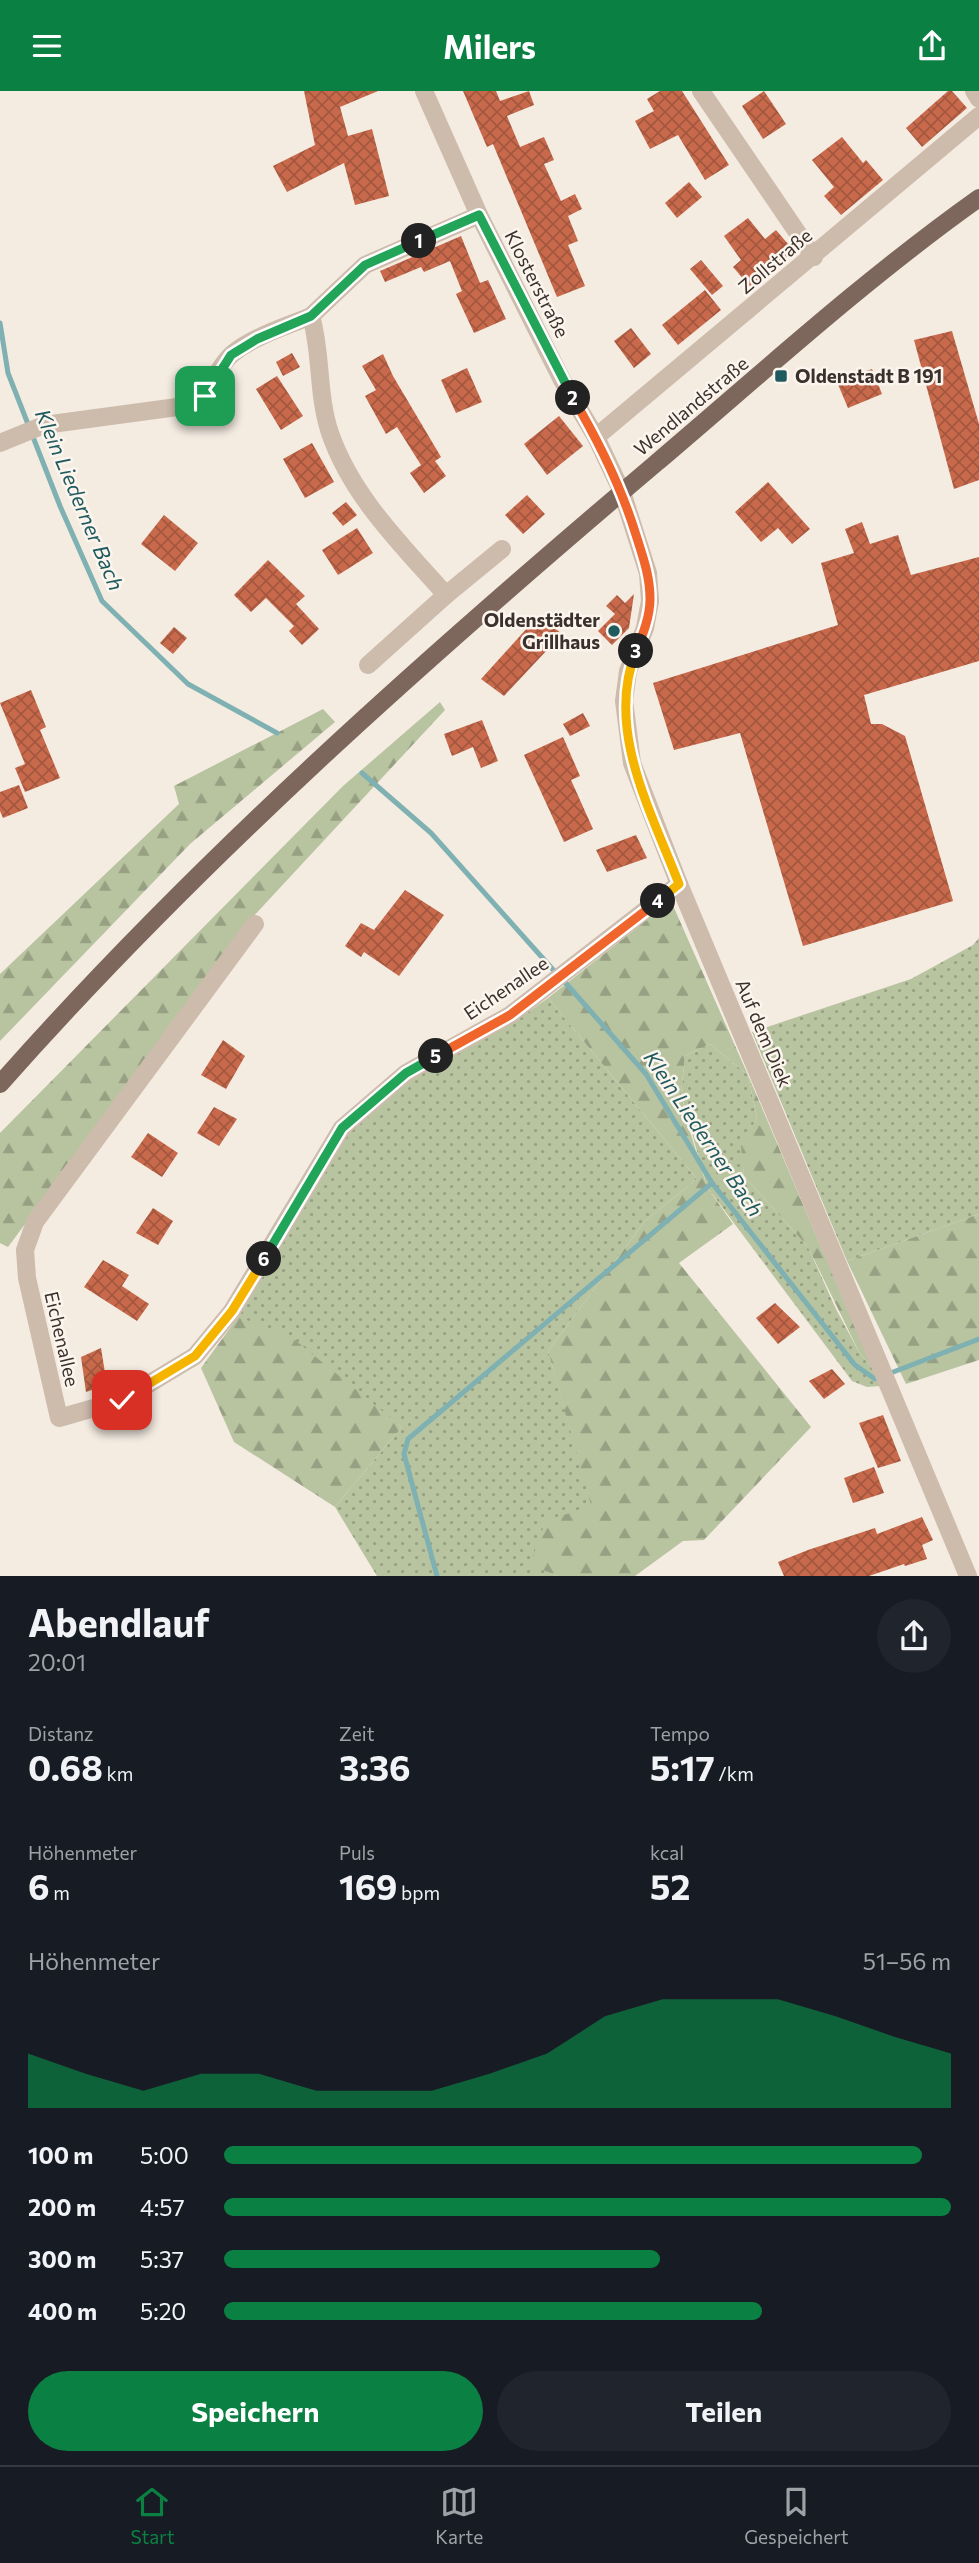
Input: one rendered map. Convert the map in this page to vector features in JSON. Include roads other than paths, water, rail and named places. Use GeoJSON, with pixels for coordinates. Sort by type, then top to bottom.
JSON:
{"type":"FeatureCollection","features":[{"type":"Feature","properties":{"kind":"main road","name":"Wendlandstraße"},"geometry":{"type":"LineString","coordinates":[[0,1084],[55,1022],[179,893],[344,738],[537,563],[884,271],[979,198]]}},
{"type":"Feature","properties":{"kind":"street","name":"Klosterstraße"},"geometry":{"type":"LineString","coordinates":[[424,91],[479,215],[562,380],[596,437],[622,492]]}},
{"type":"Feature","properties":{"kind":"street"},"geometry":{"type":"LineString","coordinates":[[701,91],[814,257]]}},
{"type":"Feature","properties":{"kind":"street"},"geometry":{"type":"LineString","coordinates":[[974,91],[979,99]]}},
{"type":"Feature","properties":{"kind":"street","name":"Zollstraße"},"geometry":{"type":"LineString","coordinates":[[596,437],[979,116]]}},
{"type":"Feature","properties":{"kind":"street"},"geometry":{"type":"LineString","coordinates":[[0,443],[44,425],[192,405],[205,396],[231,355],[257,339],[311,316],[365,265],[479,215]]}},
{"type":"Feature","properties":{"kind":"street"},"geometry":{"type":"LineString","coordinates":[[311,316],[317,337],[320,390],[330,433],[351,477],[379,520],[446,595]]}},
{"type":"Feature","properties":{"kind":"street","name":"Auf dem Diek"},"geometry":{"type":"LineString","coordinates":[[622,492],[649,573],[650,601],[645,628],[628,671],[624,701],[632,762],[679,884],[968,1576]]}},
{"type":"Feature","properties":{"kind":"street"},"geometry":{"type":"LineString","coordinates":[[368,665],[502,549]]}},
{"type":"Feature","properties":{"kind":"street","name":"Eichenallee"},"geometry":{"type":"LineString","coordinates":[[255,924],[35,1222],[25,1250],[27,1278],[59,1418],[122,1400],[195,1356],[232,1311],[342,1128],[406,1073],[510,1015],[679,884]]}},
{"type":"Feature","properties":{"kind":"waterway","name":"Klein Liederner Bach"},"geometry":{"type":"LineString","coordinates":[[0,323],[8,373],[60,506],[102,601],[188,684],[277,733]]}},
{"type":"Feature","properties":{"kind":"waterway","name":"Klein Liederner Bach"},"geometry":{"type":"LineString","coordinates":[[362,773],[431,833],[556,973]]}},
{"type":"Feature","properties":{"kind":"waterway","name":"Klein Liederner Bach"},"geometry":{"type":"LineString","coordinates":[[563,980],[646,1074],[712,1183],[855,1365],[875,1379],[979,1339]]}},
{"type":"Feature","properties":{"kind":"waterway"},"geometry":{"type":"LineString","coordinates":[[437,1576],[404,1454],[408,1439],[712,1183]]}},
{"type":"Feature","properties":{"kind":"place","name":"Oldenstadt B 191"},"geometry":{"type":"Point","coordinates":[781,376]}},
{"type":"Feature","properties":{"kind":"place","name":"Oldenstädter Grillhaus"},"geometry":{"type":"Point","coordinates":[614,631]}}]}
